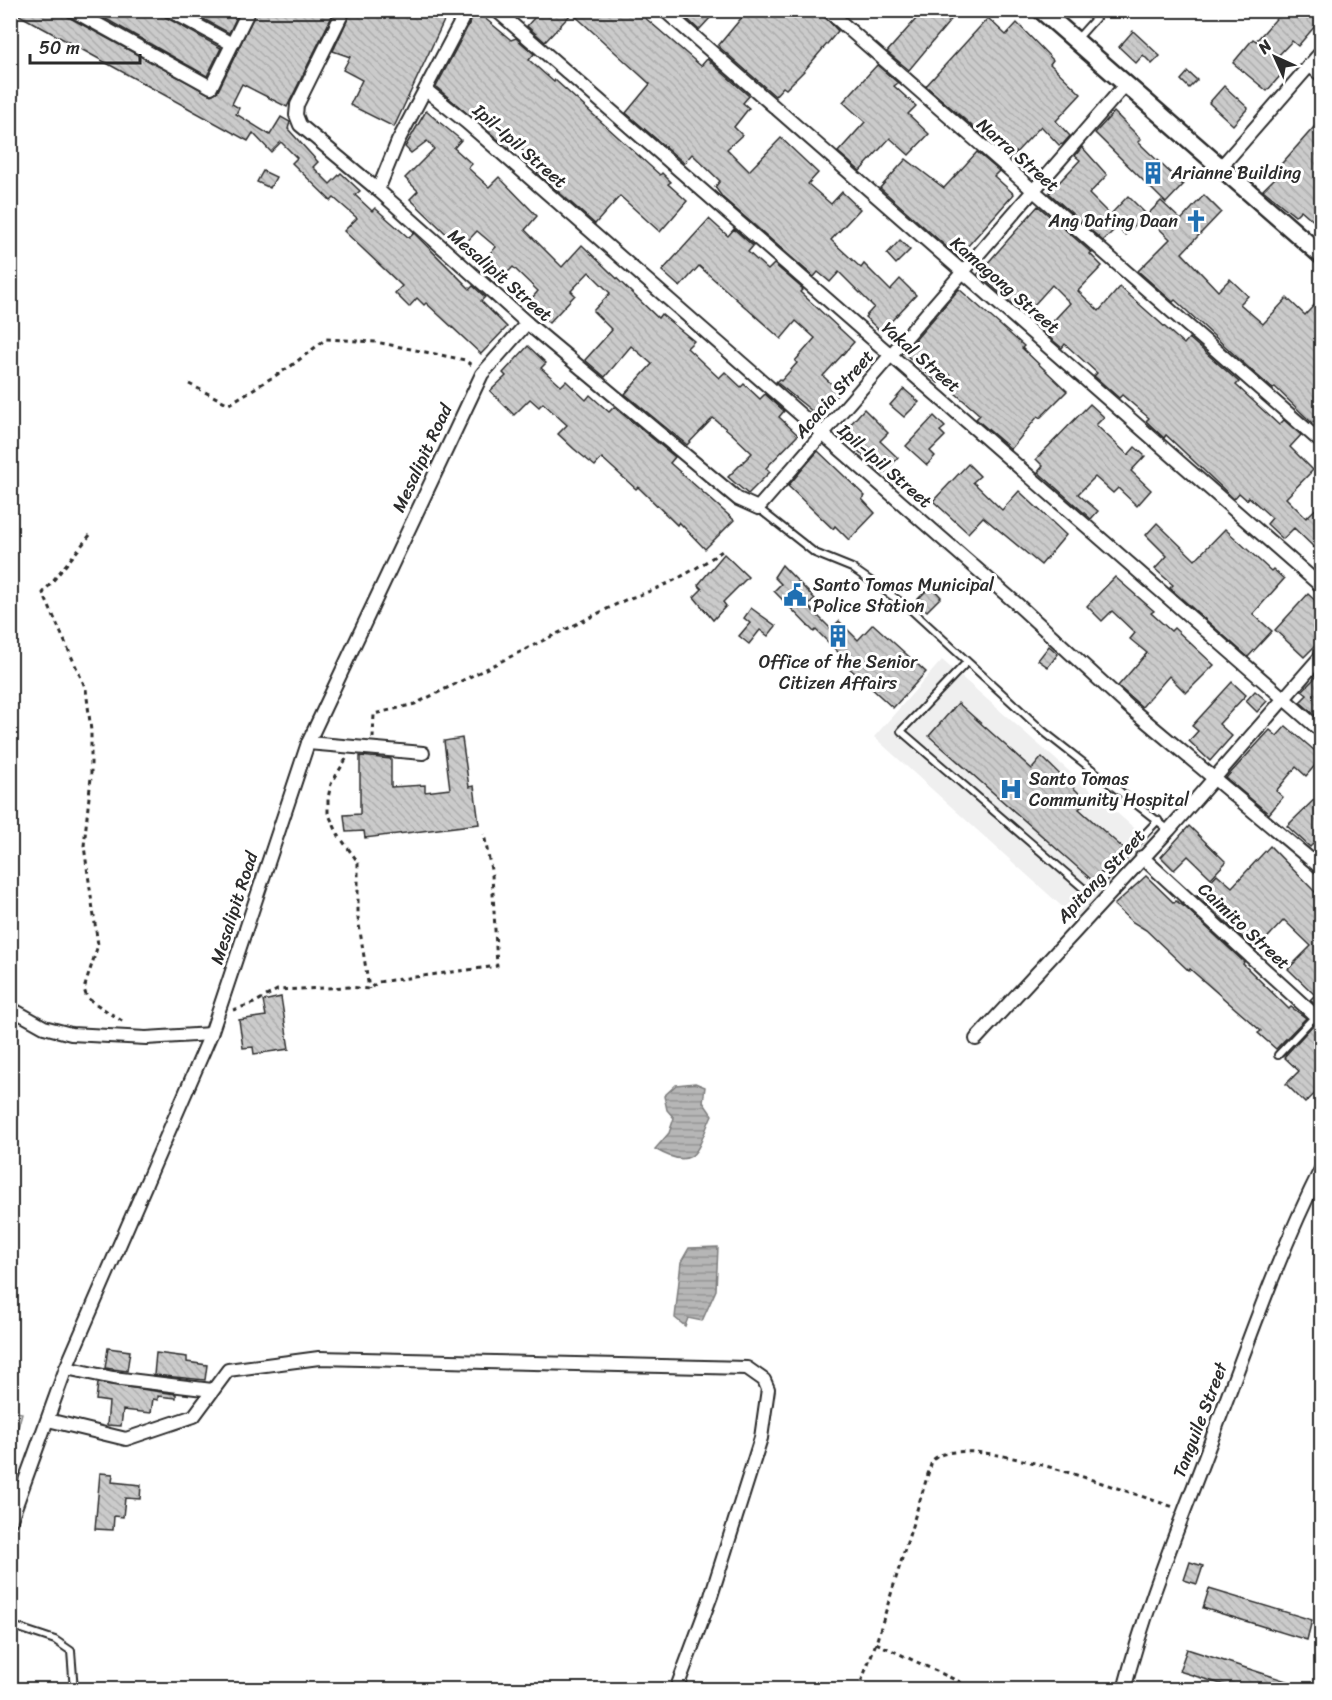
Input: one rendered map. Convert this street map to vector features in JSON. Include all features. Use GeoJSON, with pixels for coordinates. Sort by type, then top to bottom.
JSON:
{"type":"FeatureCollection","features":[{"type":"Feature","properties":{"kind":"main road"},"geometry":{"type":"LineString","coordinates":[[1041,10],[1125,86],[1322,256]]}},
{"type":"Feature","properties":{"kind":"street"},"geometry":{"type":"LineString","coordinates":[[72,10],[93,15],[211,87],[249,10]]}},
{"type":"Feature","properties":{"kind":"street"},"geometry":{"type":"LineString","coordinates":[[170,10],[232,44]]}},
{"type":"Feature","properties":{"kind":"street","name":"Mesalipit Street"},"geometry":{"type":"LineString","coordinates":[[345,10],[297,105],[296,115],[300,125],[378,190],[526,323],[738,499],[758,508]]}},
{"type":"Feature","properties":{"kind":"street"},"geometry":{"type":"LineString","coordinates":[[378,190],[398,141],[467,10]]}},
{"type":"Feature","properties":{"kind":"street","name":"Yakal Street"},"geometry":{"type":"LineString","coordinates":[[496,10],[1322,732]]}},
{"type":"Feature","properties":{"kind":"street","name":"Kamagong Street"},"geometry":{"type":"LineString","coordinates":[[663,10],[1322,587]]}},
{"type":"Feature","properties":{"kind":"street","name":"Narra Street"},"geometry":{"type":"LineString","coordinates":[[827,10],[1322,443]]}},
{"type":"Feature","properties":{"kind":"street"},"geometry":{"type":"LineString","coordinates":[[1221,167],[1322,51]]}},
{"type":"Feature","properties":{"kind":"street"},"geometry":{"type":"LineString","coordinates":[[1309,65],[1322,76]]}},
{"type":"Feature","properties":{"kind":"street","name":"Acacia Street"},"geometry":{"type":"LineString","coordinates":[[758,508],[893,356],[1032,190],[1125,86]]}},
{"type":"Feature","properties":{"kind":"street","name":"Ipil-Ipil Street"},"geometry":{"type":"LineString","coordinates":[[426,90],[466,122],[822,436],[1017,604],[1130,707],[1322,869]]}},
{"type":"Feature","properties":{"kind":"street","name":"Mesalipit Road"},"geometry":{"type":"LineString","coordinates":[[10,1522],[66,1368],[211,1034],[308,743],[482,374],[526,323]]}},
{"type":"Feature","properties":{"kind":"street","name":"Apitong Street"},"geometry":{"type":"LineString","coordinates":[[976,1040],[1169,830],[1322,654]]}},
{"type":"Feature","properties":{"kind":"street"},"geometry":{"type":"LineString","coordinates":[[308,743],[423,753]]}},
{"type":"Feature","properties":{"kind":"street","name":"Caimito Street"},"geometry":{"type":"LineString","coordinates":[[1142,857],[1318,1019]]}},
{"type":"Feature","properties":{"kind":"street"},"geometry":{"type":"LineString","coordinates":[[10,1008],[44,1027],[70,1034],[146,1038],[211,1034]]}},
{"type":"Feature","properties":{"kind":"street","name":"Tanguile Street"},"geometry":{"type":"LineString","coordinates":[[1124,1689],[1138,1634],[1293,1224],[1322,1167]]}},
{"type":"Feature","properties":{"kind":"street"},"geometry":{"type":"LineString","coordinates":[[48,1420],[126,1439],[194,1416],[228,1371],[319,1358],[747,1368],[764,1380],[768,1389],[761,1438],[711,1596],[676,1689]]}},
{"type":"Feature","properties":{"kind":"street"},"geometry":{"type":"LineString","coordinates":[[66,1368],[113,1378],[212,1390]]}},
{"type":"Feature","properties":{"kind":"lane"},"geometry":{"type":"LineString","coordinates":[[1076,40],[1103,10]]}},
{"type":"Feature","properties":{"kind":"lane"},"geometry":{"type":"LineString","coordinates":[[758,508],[815,553],[852,568],[908,607],[966,663],[1043,731],[1169,830]]}},
{"type":"Feature","properties":{"kind":"lane"},"geometry":{"type":"LineString","coordinates":[[966,663],[901,731],[1089,893],[1158,820]]}},
{"type":"Feature","properties":{"kind":"lane"},"geometry":{"type":"LineString","coordinates":[[1278,1055],[1318,1019]]}},
{"type":"Feature","properties":{"kind":"lane"},"geometry":{"type":"LineString","coordinates":[[10,1625],[55,1640],[71,1651],[74,1689]]}},
{"type":"Feature","properties":{"kind":"path"},"geometry":{"type":"LineString","coordinates":[[189,384],[228,404],[291,366],[326,339],[376,342],[465,360],[482,374]]}},
{"type":"Feature","properties":{"kind":"path"},"geometry":{"type":"LineString","coordinates":[[90,536],[43,593],[86,689],[91,731],[91,777],[84,846],[98,945],[84,989],[87,998],[146,1038]]}},
{"type":"Feature","properties":{"kind":"path"},"geometry":{"type":"LineString","coordinates":[[373,748],[374,714],[415,704],[627,599],[659,590],[694,571],[725,549]]}},
{"type":"Feature","properties":{"kind":"path"},"geometry":{"type":"LineString","coordinates":[[354,747],[331,784],[328,813],[339,836],[358,862],[358,918],[369,989]]}},
{"type":"Feature","properties":{"kind":"path"},"geometry":{"type":"LineString","coordinates":[[220,1008],[233,1010],[254,1003],[277,990],[349,987],[369,989],[378,982],[496,966],[492,875],[484,834]]}},
{"type":"Feature","properties":{"kind":"path"},"geometry":{"type":"LineString","coordinates":[[858,1689],[876,1644],[932,1461],[937,1455],[964,1451],[998,1455],[1056,1468],[1185,1511]]}},
{"type":"Feature","properties":{"kind":"path"},"geometry":{"type":"LineString","coordinates":[[876,1644],[978,1689]]}},
{"type":"Feature","properties":{"kind":"shaded area","name":"Santo Tomas Community Hospital"},"geometry":{"type":"Polygon","coordinates":[[[942,660],[1149,841],[1078,921],[874,737],[942,660]]]}},
{"type":"Feature","properties":{"kind":"shaded area"},"geometry":{"type":"Polygon","coordinates":[[[695,1083],[705,1087],[703,1102],[712,1115],[694,1153],[688,1158],[680,1159],[669,1156],[655,1149],[669,1133],[674,1118],[667,1110],[664,1096],[676,1085],[695,1083]]]}},
{"type":"Feature","properties":{"kind":"shaded area"},"geometry":{"type":"Polygon","coordinates":[[[718,1247],[716,1290],[702,1321],[688,1318],[685,1326],[675,1318],[681,1262],[689,1248],[718,1247]]]}},
{"type":"Feature","properties":{"kind":"shaded area"},"geometry":{"type":"Polygon","coordinates":[[[10,1411],[22,1413],[11,1453],[10,1411]]]}},
{"type":"Feature","properties":{"kind":"building"},"geometry":{"type":"Polygon","coordinates":[[[10,10],[64,10],[68,17],[211,95],[218,91],[257,10],[335,10],[287,107],[242,84],[232,104],[239,108],[236,114],[270,135],[281,117],[290,122],[288,129],[318,162],[313,167],[330,184],[341,173],[360,191],[355,195],[372,211],[375,208],[409,238],[414,233],[470,289],[473,286],[485,297],[481,301],[507,327],[481,354],[426,303],[424,305],[417,298],[409,307],[395,293],[402,286],[344,231],[357,218],[334,198],[331,201],[292,163],[297,158],[281,142],[271,152],[253,133],[248,141],[10,10]]]}},
{"type":"Feature","properties":{"kind":"building"},"geometry":{"type":"Polygon","coordinates":[[[90,10],[161,10],[165,17],[221,48],[207,76],[90,10]]]}},
{"type":"Feature","properties":{"kind":"building"},"geometry":{"type":"Polygon","coordinates":[[[187,10],[240,10],[229,33],[187,10]]]}},
{"type":"Feature","properties":{"kind":"building"},"geometry":{"type":"Polygon","coordinates":[[[352,10],[449,10],[394,127],[350,105],[362,80],[343,70],[350,57],[333,51],[352,10]]]}},
{"type":"Feature","properties":{"kind":"building"},"geometry":{"type":"Polygon","coordinates":[[[541,10],[636,10],[701,66],[707,59],[749,96],[743,103],[749,108],[734,127],[742,135],[727,149],[749,171],[781,138],[818,173],[808,184],[831,204],[842,192],[860,209],[831,240],[861,268],[864,264],[890,290],[900,279],[916,295],[881,332],[865,317],[874,307],[839,272],[830,282],[818,272],[814,277],[723,198],[715,187],[720,181],[692,154],[684,163],[626,113],[650,84],[572,13],[545,42],[527,26],[541,10]]]}},
{"type":"Feature","properties":{"kind":"building"},"geometry":{"type":"Polygon","coordinates":[[[678,10],[701,10],[710,18],[699,30],[678,10]]]}},
{"type":"Feature","properties":{"kind":"building"},"geometry":{"type":"Polygon","coordinates":[[[748,10],[819,10],[838,31],[804,71],[786,89],[783,87],[775,96],[718,46],[748,10]]]}},
{"type":"Feature","properties":{"kind":"building"},"geometry":{"type":"Polygon","coordinates":[[[924,10],[959,10],[909,70],[887,52],[924,10]]]}},
{"type":"Feature","properties":{"kind":"building"},"geometry":{"type":"Polygon","coordinates":[[[1284,10],[1316,10],[1322,18],[1298,46],[1292,41],[1276,58],[1287,68],[1267,91],[1233,63],[1253,39],[1256,41],[1284,10]]]}},
{"type":"Feature","properties":{"kind":"building"},"geometry":{"type":"Polygon","coordinates":[[[476,11],[511,40],[516,38],[534,54],[529,60],[554,82],[555,80],[660,175],[662,173],[671,182],[668,184],[687,201],[660,232],[620,196],[595,224],[537,173],[542,168],[514,143],[509,149],[436,87],[476,11]]]}},
{"type":"Feature","properties":{"kind":"building"},"geometry":{"type":"Polygon","coordinates":[[[988,18],[1006,35],[1017,23],[1053,60],[1050,64],[1081,94],[1056,121],[1070,136],[1063,144],[1059,145],[1041,126],[1010,159],[926,86],[988,18]]]}},
{"type":"Feature","properties":{"kind":"building"},"geometry":{"type":"Polygon","coordinates":[[[1133,31],[1160,56],[1152,64],[1143,55],[1136,63],[1119,47],[1133,31]]]}},
{"type":"Feature","properties":{"kind":"building"},"geometry":{"type":"Polygon","coordinates":[[[877,65],[898,83],[894,86],[916,106],[908,114],[929,134],[909,155],[890,138],[860,171],[838,152],[865,122],[843,102],[877,65]]]}},
{"type":"Feature","properties":{"kind":"building"},"geometry":{"type":"Polygon","coordinates":[[[1188,72],[1197,80],[1189,88],[1181,80],[1188,72]]]}},
{"type":"Feature","properties":{"kind":"building"},"geometry":{"type":"Polygon","coordinates":[[[1224,86],[1248,108],[1233,125],[1209,103],[1224,86]]]}},
{"type":"Feature","properties":{"kind":"building"},"geometry":{"type":"Polygon","coordinates":[[[426,111],[461,140],[454,148],[472,164],[468,168],[489,187],[499,177],[537,216],[525,230],[562,267],[582,245],[658,318],[661,314],[694,341],[687,348],[719,378],[725,372],[741,387],[744,384],[760,399],[765,394],[784,411],[779,417],[798,435],[766,468],[770,472],[748,494],[728,477],[752,453],[713,418],[687,445],[625,394],[652,364],[631,346],[605,377],[585,360],[612,330],[593,311],[610,293],[589,272],[571,291],[575,295],[549,323],[527,304],[538,291],[513,267],[496,285],[484,274],[495,263],[488,255],[496,247],[477,231],[461,248],[410,199],[418,191],[405,178],[434,149],[427,141],[411,153],[405,147],[426,111]]]}},
{"type":"Feature","properties":{"kind":"building"},"geometry":{"type":"Polygon","coordinates":[[[1114,112],[1141,139],[1138,142],[1183,185],[1166,203],[1095,133],[1114,112]]]}},
{"type":"Feature","properties":{"kind":"building"},"geometry":{"type":"Polygon","coordinates":[[[1322,118],[1322,218],[1316,223],[1301,210],[1295,216],[1263,190],[1280,173],[1276,170],[1322,118]]]}},
{"type":"Feature","properties":{"kind":"building"},"geometry":{"type":"Polygon","coordinates":[[[1082,147],[1107,175],[1089,194],[1110,215],[1128,196],[1146,214],[1125,235],[1117,227],[1103,241],[1049,193],[1080,160],[1075,156],[1082,147]]]}},
{"type":"Feature","properties":{"kind":"building"},"geometry":{"type":"Polygon","coordinates":[[[977,152],[999,171],[994,176],[1014,194],[958,257],[880,188],[906,159],[944,188],[977,152]]]}},
{"type":"Feature","properties":{"kind":"building"},"geometry":{"type":"Polygon","coordinates":[[[263,171],[276,177],[270,188],[257,182],[263,171]]]}},
{"type":"Feature","properties":{"kind":"building"},"geometry":{"type":"Polygon","coordinates":[[[1204,195],[1221,212],[1182,253],[1218,291],[1230,279],[1248,296],[1240,304],[1263,324],[1287,298],[1305,315],[1322,297],[1322,414],[1312,423],[1275,387],[1273,389],[1175,300],[1173,302],[1138,271],[1170,239],[1146,216],[1161,201],[1181,220],[1204,195]]]}},
{"type":"Feature","properties":{"kind":"building"},"geometry":{"type":"Polygon","coordinates":[[[1038,206],[1092,253],[1090,254],[1102,266],[1078,291],[1099,311],[1120,287],[1184,344],[1189,338],[1239,382],[1236,385],[1279,425],[1284,420],[1301,435],[1290,447],[1313,470],[1286,498],[1306,518],[1322,503],[1322,555],[1294,528],[1283,539],[1267,524],[1272,518],[1249,497],[1247,500],[1239,493],[1234,499],[1166,435],[1164,438],[1146,421],[1149,418],[1122,395],[1119,398],[1094,376],[1097,373],[1065,344],[1062,348],[1043,332],[1070,303],[1052,285],[1025,315],[978,274],[1038,206]]]}},
{"type":"Feature","properties":{"kind":"building"},"geometry":{"type":"Polygon","coordinates":[[[709,219],[728,236],[734,229],[753,246],[748,252],[768,270],[774,264],[803,289],[800,292],[854,342],[823,376],[840,392],[817,415],[776,382],[779,379],[781,381],[797,363],[795,361],[815,338],[796,321],[781,339],[699,266],[680,287],[662,271],[709,219]]]}},
{"type":"Feature","properties":{"kind":"building"},"geometry":{"type":"Polygon","coordinates":[[[900,240],[910,250],[896,264],[887,254],[900,240]]]}},
{"type":"Feature","properties":{"kind":"building"},"geometry":{"type":"Polygon","coordinates":[[[959,289],[1024,346],[1022,348],[1067,391],[1040,418],[1038,416],[1011,449],[976,419],[980,415],[955,393],[961,386],[948,374],[938,383],[904,353],[959,289]]]}},
{"type":"Feature","properties":{"kind":"building"},"geometry":{"type":"Polygon","coordinates":[[[528,346],[546,363],[541,368],[561,386],[566,381],[586,400],[590,395],[609,412],[614,407],[675,457],[670,463],[734,520],[705,549],[679,522],[677,525],[638,487],[636,489],[602,458],[595,466],[574,449],[558,434],[567,425],[543,403],[539,407],[530,399],[514,415],[490,391],[506,376],[503,373],[528,346]]]}},
{"type":"Feature","properties":{"kind":"building"},"geometry":{"type":"Polygon","coordinates":[[[904,389],[919,402],[904,417],[890,405],[904,389]]]}},
{"type":"Feature","properties":{"kind":"building"},"geometry":{"type":"Polygon","coordinates":[[[1090,404],[1104,417],[1096,425],[1128,455],[1135,447],[1145,456],[1131,471],[1151,490],[1137,506],[1118,488],[1113,493],[1095,477],[1078,494],[1098,511],[1091,519],[1038,472],[1043,466],[1036,459],[1090,404]]]}},
{"type":"Feature","properties":{"kind":"building"},"geometry":{"type":"Polygon","coordinates":[[[864,409],[888,433],[880,441],[898,458],[883,474],[841,435],[864,409]]]}},
{"type":"Feature","properties":{"kind":"building"},"geometry":{"type":"Polygon","coordinates":[[[934,416],[945,427],[940,431],[945,436],[930,451],[935,456],[927,465],[906,446],[934,416]]]}},
{"type":"Feature","properties":{"kind":"building"},"geometry":{"type":"Polygon","coordinates":[[[818,451],[865,496],[862,499],[875,513],[849,540],[835,526],[833,529],[788,486],[818,451]]]}},
{"type":"Feature","properties":{"kind":"building"},"geometry":{"type":"Polygon","coordinates":[[[968,464],[980,476],[973,482],[1002,510],[1019,491],[1066,535],[1041,565],[983,517],[968,533],[933,501],[968,464]]]}},
{"type":"Feature","properties":{"kind":"building"},"geometry":{"type":"Polygon","coordinates":[[[1157,523],[1195,560],[1225,529],[1271,571],[1273,569],[1284,579],[1253,614],[1272,631],[1248,657],[1173,591],[1170,588],[1173,585],[1155,569],[1167,556],[1146,535],[1157,523]]]}},
{"type":"Feature","properties":{"kind":"building"},"geometry":{"type":"Polygon","coordinates":[[[724,554],[748,577],[723,602],[726,606],[713,620],[694,597],[702,589],[698,585],[724,554]]]}},
{"type":"Feature","properties":{"kind":"building"},"geometry":{"type":"Polygon","coordinates":[[[782,565],[815,599],[808,606],[831,629],[839,621],[858,640],[873,624],[926,672],[893,708],[845,664],[841,659],[843,657],[816,630],[814,632],[774,591],[781,584],[774,577],[782,565]]]}},
{"type":"Feature","properties":{"kind":"building"},"geometry":{"type":"Polygon","coordinates":[[[1115,577],[1154,611],[1151,613],[1171,631],[1174,628],[1214,665],[1186,693],[1169,676],[1142,707],[1118,686],[1147,653],[1130,639],[1135,633],[1112,611],[1102,621],[1087,606],[1115,577]]]}},
{"type":"Feature","properties":{"kind":"building"},"geometry":{"type":"Polygon","coordinates":[[[931,586],[941,597],[927,611],[916,601],[931,586]]]}},
{"type":"Feature","properties":{"kind":"building"},"geometry":{"type":"Polygon","coordinates":[[[1308,594],[1322,607],[1322,639],[1304,657],[1275,630],[1308,594]]]}},
{"type":"Feature","properties":{"kind":"building"},"geometry":{"type":"Polygon","coordinates":[[[751,608],[776,626],[768,636],[760,630],[749,644],[739,636],[750,623],[744,618],[751,608]]]}},
{"type":"Feature","properties":{"kind":"building"},"geometry":{"type":"Polygon","coordinates":[[[1049,646],[1058,654],[1048,667],[1038,660],[1049,646]]]}},
{"type":"Feature","properties":{"kind":"building"},"geometry":{"type":"Polygon","coordinates":[[[1322,671],[1322,721],[1300,702],[1307,695],[1302,691],[1322,671]]]}},
{"type":"Feature","properties":{"kind":"building"},"geometry":{"type":"Polygon","coordinates":[[[1232,682],[1246,695],[1219,724],[1232,736],[1210,761],[1189,741],[1198,731],[1192,726],[1232,682]]]}},
{"type":"Feature","properties":{"kind":"building"},"geometry":{"type":"Polygon","coordinates":[[[1255,691],[1267,701],[1257,712],[1246,701],[1255,691]]]}},
{"type":"Feature","properties":{"kind":"building","name":"Santo Tomas Community Hospital"},"geometry":{"type":"Polygon","coordinates":[[[958,703],[1032,769],[1042,757],[1087,801],[1079,809],[1124,849],[1093,881],[929,736],[958,703]]]}},
{"type":"Feature","properties":{"kind":"building"},"geometry":{"type":"Polygon","coordinates":[[[1286,726],[1322,757],[1306,776],[1296,767],[1276,791],[1283,797],[1269,814],[1226,778],[1270,730],[1277,736],[1286,726]]]}},
{"type":"Feature","properties":{"kind":"building"},"geometry":{"type":"Polygon","coordinates":[[[462,738],[469,787],[474,786],[479,824],[365,838],[364,831],[346,832],[344,815],[360,814],[360,756],[391,759],[391,787],[425,785],[425,792],[450,789],[444,741],[462,738]]]}},
{"type":"Feature","properties":{"kind":"building"},"geometry":{"type":"Polygon","coordinates":[[[1322,792],[1322,835],[1310,847],[1287,826],[1322,792]]]}},
{"type":"Feature","properties":{"kind":"building"},"geometry":{"type":"Polygon","coordinates":[[[1189,826],[1226,862],[1211,878],[1188,856],[1174,870],[1161,857],[1189,826]]]}},
{"type":"Feature","properties":{"kind":"building"},"geometry":{"type":"Polygon","coordinates":[[[1270,846],[1322,899],[1322,1010],[1310,1000],[1315,995],[1288,969],[1311,946],[1284,920],[1256,950],[1197,896],[1217,874],[1232,887],[1270,846]]]}},
{"type":"Feature","properties":{"kind":"building"},"geometry":{"type":"Polygon","coordinates":[[[1146,876],[1174,903],[1176,901],[1186,908],[1244,962],[1243,964],[1289,1009],[1291,1007],[1306,1018],[1276,1049],[1258,1033],[1261,1031],[1190,969],[1189,971],[1146,930],[1131,921],[1114,905],[1146,876]]]}},
{"type":"Feature","properties":{"kind":"building"},"geometry":{"type":"Polygon","coordinates":[[[281,997],[289,1049],[254,1054],[253,1047],[243,1048],[239,1020],[266,1016],[263,1001],[281,997]]]}},
{"type":"Feature","properties":{"kind":"building"},"geometry":{"type":"Polygon","coordinates":[[[1313,1025],[1322,1030],[1322,1087],[1305,1103],[1286,1084],[1299,1071],[1284,1057],[1313,1025]]]}},
{"type":"Feature","properties":{"kind":"building"},"geometry":{"type":"Polygon","coordinates":[[[108,1348],[130,1351],[127,1371],[105,1368],[108,1348]]]}},
{"type":"Feature","properties":{"kind":"building"},"geometry":{"type":"Polygon","coordinates":[[[156,1353],[187,1357],[187,1362],[207,1365],[205,1380],[154,1375],[156,1353]]]}},
{"type":"Feature","properties":{"kind":"building"},"geometry":{"type":"Polygon","coordinates":[[[98,1383],[176,1394],[176,1398],[158,1396],[158,1400],[153,1399],[151,1413],[123,1410],[121,1426],[107,1425],[109,1402],[96,1400],[98,1383]]]}},
{"type":"Feature","properties":{"kind":"building"},"geometry":{"type":"Polygon","coordinates":[[[100,1473],[113,1474],[112,1482],[141,1485],[140,1499],[125,1498],[123,1517],[114,1516],[113,1530],[95,1529],[100,1473]]]}},
{"type":"Feature","properties":{"kind":"building"},"geometry":{"type":"Polygon","coordinates":[[[1190,1562],[1203,1566],[1197,1584],[1184,1580],[1190,1562]]]}},
{"type":"Feature","properties":{"kind":"building"},"geometry":{"type":"Polygon","coordinates":[[[1209,1589],[1312,1620],[1307,1640],[1203,1608],[1209,1589]]]}},
{"type":"Feature","properties":{"kind":"building"},"geometry":{"type":"Polygon","coordinates":[[[1187,1649],[1305,1687],[1305,1689],[1237,1689],[1179,1671],[1187,1649]]]}},
{"type":"Feature","properties":{"kind":"place","name":"Arianne Building"},"geometry":{"type":"Point","coordinates":[1153,173]}},
{"type":"Feature","properties":{"kind":"place","name":"Ang Dating Daan"},"geometry":{"type":"Point","coordinates":[1196,221]}},
{"type":"Feature","properties":{"kind":"place","name":"Santo Tomas Municipal Police Station"},"geometry":{"type":"Point","coordinates":[795,595]}},
{"type":"Feature","properties":{"kind":"place","name":"Office of the Senior Citizen Affairs"},"geometry":{"type":"Point","coordinates":[838,636]}},
{"type":"Feature","properties":{"kind":"place","name":"Santo Tomas Community Hospital"},"geometry":{"type":"Point","coordinates":[1011,789]}}]}
